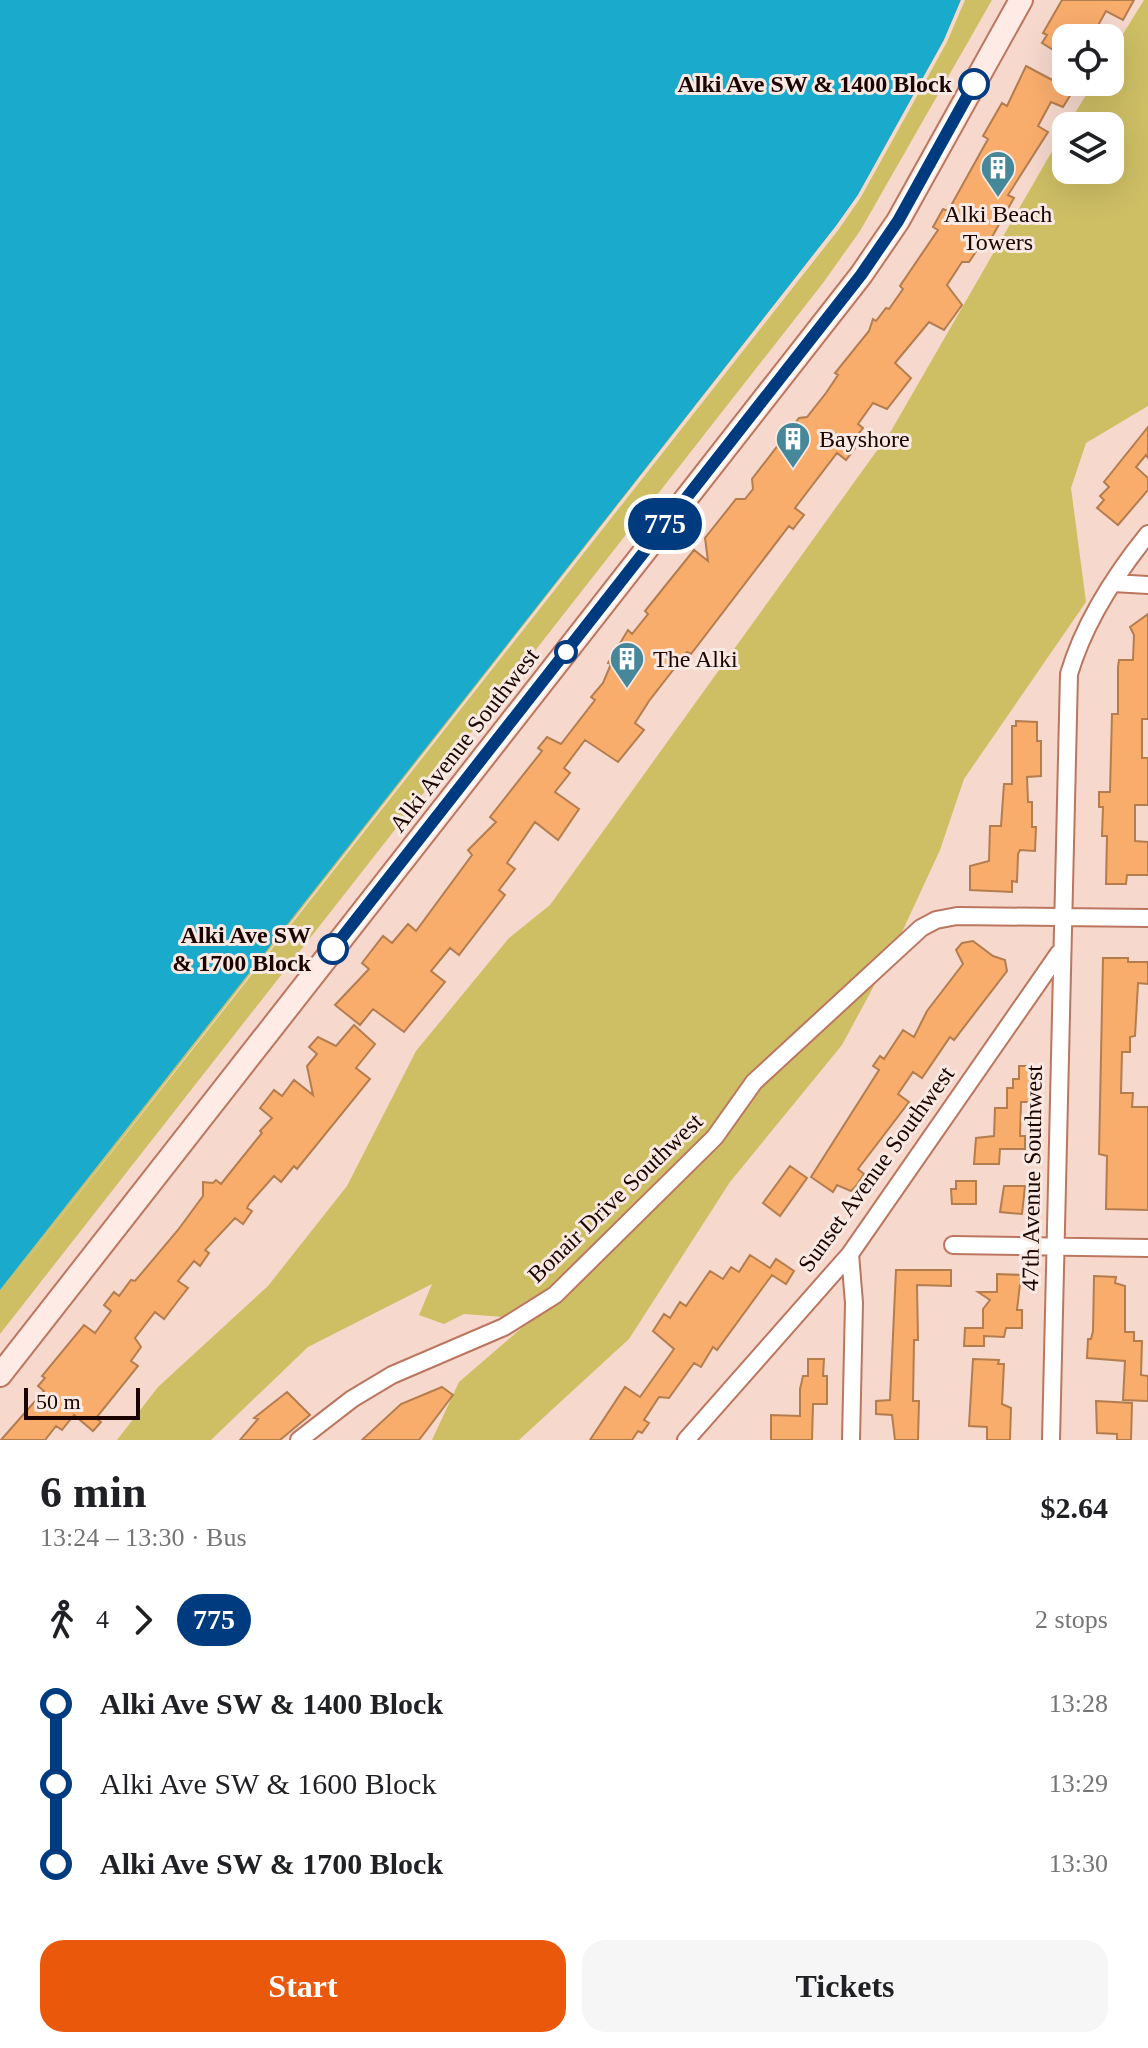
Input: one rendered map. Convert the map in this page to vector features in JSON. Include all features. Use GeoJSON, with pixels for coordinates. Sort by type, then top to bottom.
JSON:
{"type":"FeatureCollection","features":[{"type":"Feature","properties":{"kind":"main road","name":"Alki Avenue Southwest"},"geometry":{"type":"LineString","coordinates":[[0,1375],[861,275],[898,221],[1021,0]]}},
{"type":"Feature","properties":{"kind":"street"},"geometry":{"type":"LineString","coordinates":[[1061,916],[1069,674],[1077,647],[1113,583],[1148,534]]}},
{"type":"Feature","properties":{"kind":"street"},"geometry":{"type":"LineString","coordinates":[[1113,583],[1148,585]]}},
{"type":"Feature","properties":{"kind":"street","name":"47th Avenue Southwest"},"geometry":{"type":"LineString","coordinates":[[1051,1440],[1061,916]]}},
{"type":"Feature","properties":{"kind":"street","name":"Bonair Drive Southwest"},"geometry":{"type":"LineString","coordinates":[[299,1440],[352,1399],[392,1375],[504,1327],[555,1295],[715,1137],[754,1082],[921,928],[946,917],[1148,918]]}},
{"type":"Feature","properties":{"kind":"street","name":"Sunset Avenue Southwest"},"geometry":{"type":"LineString","coordinates":[[686,1440],[850,1254],[1060,952]]}},
{"type":"Feature","properties":{"kind":"street"},"geometry":{"type":"LineString","coordinates":[[953,1245],[1148,1248]]}},
{"type":"Feature","properties":{"kind":"street"},"geometry":{"type":"LineString","coordinates":[[850,1254],[854,1303],[851,1440]]}},
{"type":"Feature","properties":{"kind":"shaded area"},"geometry":{"type":"Polygon","coordinates":[[[961,0],[992,0],[860,231],[823,283],[0,1334],[0,1290],[815,251],[961,0]]]}},
{"type":"Feature","properties":{"kind":"shaded area"},"geometry":{"type":"Polygon","coordinates":[[[1144,0],[1148,0],[1148,406],[1086,443],[1071,488],[1086,602],[964,779],[940,850],[896,945],[842,1045],[730,1182],[629,1339],[519,1440],[432,1440],[459,1382],[532,1319],[464,1314],[444,1324],[419,1315],[432,1284],[308,1347],[211,1440],[117,1440],[158,1387],[268,1286],[347,1186],[416,1051],[509,938],[550,905],[891,431],[1052,151],[1052,184],[1124,184],[1124,112],[1076,112],[1085,96],[1124,96],[1124,32],[1144,0]]]}},
{"type":"Feature","properties":{"kind":"water"},"geometry":{"type":"Polygon","coordinates":[[[0,0],[961,0],[944,40],[858,195],[836,226],[0,1290],[0,0]]]}},
{"type":"Feature","properties":{"kind":"pier"},"geometry":{"type":"Polygon","coordinates":[[[961,0],[965,0],[947,42],[861,197],[839,229],[0,1294],[836,226],[858,195],[944,40],[961,0]]]}},
{"type":"Feature","properties":{"kind":"building"},"geometry":{"type":"Polygon","coordinates":[[[1062,0],[1134,0],[1123,20],[1106,11],[1099,24],[1052,24],[1052,49],[1042,43],[1047,35],[1043,33],[1062,0]]]}},
{"type":"Feature","properties":{"kind":"building"},"geometry":{"type":"Polygon","coordinates":[[[1026,66],[1052,80],[1052,96],[1070,96],[1063,107],[1051,102],[1038,126],[1048,132],[1008,195],[1014,198],[988,244],[983,241],[969,262],[962,262],[947,285],[962,305],[944,330],[929,322],[895,363],[911,378],[887,409],[873,403],[858,424],[863,428],[851,443],[856,447],[846,460],[837,453],[795,508],[804,515],[793,529],[789,526],[691,654],[687,652],[649,701],[635,723],[644,730],[618,762],[585,740],[564,768],[570,773],[555,792],[579,809],[558,840],[535,822],[507,863],[515,869],[499,890],[505,895],[459,955],[450,948],[431,971],[445,982],[404,1032],[373,1009],[360,1025],[335,1005],[369,969],[362,963],[383,936],[392,943],[408,924],[416,931],[472,855],[468,850],[496,822],[490,817],[542,751],[538,748],[547,737],[561,744],[595,700],[591,697],[603,683],[611,664],[608,663],[628,630],[632,634],[648,614],[645,611],[694,550],[708,561],[705,538],[736,499],[745,499],[753,489],[752,479],[799,418],[807,417],[826,393],[838,375],[835,373],[869,331],[873,319],[876,321],[886,308],[889,309],[903,289],[900,286],[938,230],[933,227],[943,209],[948,211],[988,139],[983,136],[1002,103],[1007,106],[1026,66]]]}},
{"type":"Feature","properties":{"kind":"building"},"geometry":{"type":"Polygon","coordinates":[[[1148,427],[1148,458],[1146,455],[1136,467],[1148,478],[1148,490],[1118,525],[1097,508],[1104,500],[1100,496],[1109,487],[1104,482],[1148,427]]]}},
{"type":"Feature","properties":{"kind":"building"},"geometry":{"type":"Polygon","coordinates":[[[1148,614],[1148,719],[1142,719],[1142,758],[1148,758],[1148,805],[1135,805],[1135,841],[1148,842],[1148,875],[1127,875],[1126,884],[1106,884],[1107,836],[1102,836],[1103,807],[1099,807],[1099,792],[1110,792],[1112,714],[1118,714],[1119,660],[1133,660],[1134,635],[1130,627],[1148,614]]]}},
{"type":"Feature","properties":{"kind":"building"},"geometry":{"type":"Polygon","coordinates":[[[1016,721],[1037,722],[1037,741],[1041,741],[1041,776],[1027,777],[1028,802],[1032,802],[1032,827],[1036,827],[1035,851],[1020,850],[1017,882],[1012,881],[1012,892],[970,890],[970,866],[989,861],[990,826],[1001,826],[1004,784],[1012,784],[1012,726],[1016,726],[1016,721]]]}},
{"type":"Feature","properties":{"kind":"building"},"geometry":{"type":"Polygon","coordinates":[[[973,941],[993,956],[1005,960],[1007,971],[954,1040],[950,1037],[922,1078],[913,1072],[898,1094],[909,1102],[858,1169],[864,1174],[856,1186],[851,1191],[837,1185],[833,1192],[811,1177],[879,1070],[873,1066],[880,1056],[884,1059],[903,1030],[914,1037],[927,1011],[963,964],[956,950],[962,943],[973,941]]]}},
{"type":"Feature","properties":{"kind":"building"},"geometry":{"type":"Polygon","coordinates":[[[1103,958],[1128,958],[1128,962],[1147,962],[1148,965],[1148,984],[1138,983],[1135,1036],[1130,1037],[1130,1052],[1122,1052],[1121,1093],[1133,1093],[1132,1107],[1148,1107],[1148,1210],[1106,1209],[1107,1156],[1099,1154],[1103,958]]]}},
{"type":"Feature","properties":{"kind":"building"},"geometry":{"type":"Polygon","coordinates":[[[354,1025],[375,1044],[356,1068],[370,1079],[297,1169],[294,1166],[281,1182],[274,1176],[249,1204],[247,1208],[252,1211],[243,1224],[235,1218],[205,1250],[209,1253],[200,1266],[194,1261],[178,1281],[188,1288],[164,1319],[155,1312],[135,1338],[141,1347],[131,1361],[138,1366],[96,1418],[101,1422],[93,1431],[74,1415],[62,1430],[56,1426],[45,1440],[1,1440],[44,1391],[38,1386],[45,1378],[42,1376],[84,1325],[95,1333],[111,1311],[104,1305],[114,1292],[119,1296],[131,1280],[135,1281],[178,1230],[203,1196],[203,1182],[213,1183],[216,1180],[221,1184],[262,1133],[260,1131],[272,1118],[260,1108],[274,1090],[282,1096],[294,1080],[313,1095],[307,1066],[317,1054],[309,1047],[318,1037],[336,1046],[354,1025]]]}},
{"type":"Feature","properties":{"kind":"building"},"geometry":{"type":"Polygon","coordinates":[[[1019,1066],[1035,1066],[1034,1102],[1021,1102],[1020,1136],[1025,1136],[1025,1149],[1000,1149],[999,1164],[974,1164],[976,1138],[994,1136],[995,1108],[1007,1108],[1007,1088],[1013,1088],[1013,1079],[1019,1079],[1019,1066]]]}},
{"type":"Feature","properties":{"kind":"building"},"geometry":{"type":"Polygon","coordinates":[[[790,1166],[807,1178],[780,1216],[763,1203],[790,1166]]]}},
{"type":"Feature","properties":{"kind":"building"},"geometry":{"type":"Polygon","coordinates":[[[956,1181],[976,1181],[976,1204],[952,1204],[951,1189],[956,1189],[956,1181]]]}},
{"type":"Feature","properties":{"kind":"building"},"geometry":{"type":"Polygon","coordinates":[[[1004,1186],[1025,1186],[1022,1214],[1000,1212],[1004,1186]]]}},
{"type":"Feature","properties":{"kind":"building"},"geometry":{"type":"Polygon","coordinates":[[[750,1255],[770,1268],[776,1259],[794,1271],[786,1284],[772,1275],[717,1350],[713,1347],[701,1367],[694,1363],[669,1398],[659,1397],[644,1420],[649,1423],[642,1433],[638,1431],[632,1440],[590,1440],[625,1387],[640,1397],[674,1349],[653,1331],[664,1314],[670,1318],[680,1302],[686,1306],[710,1271],[723,1279],[731,1267],[739,1272],[750,1255]]]}},
{"type":"Feature","properties":{"kind":"building"},"geometry":{"type":"Polygon","coordinates":[[[896,1270],[951,1270],[951,1286],[917,1285],[918,1340],[914,1340],[913,1401],[919,1401],[918,1440],[895,1440],[892,1415],[876,1414],[876,1401],[890,1400],[896,1270]]]}},
{"type":"Feature","properties":{"kind":"building"},"geometry":{"type":"Polygon","coordinates":[[[997,1274],[1021,1275],[1017,1310],[1022,1310],[1022,1328],[1006,1328],[1004,1337],[984,1336],[984,1346],[964,1346],[965,1328],[983,1328],[983,1309],[990,1300],[978,1292],[997,1292],[997,1274]]]}},
{"type":"Feature","properties":{"kind":"building"},"geometry":{"type":"Polygon","coordinates":[[[1094,1276],[1116,1277],[1115,1283],[1125,1286],[1125,1332],[1134,1332],[1134,1341],[1142,1341],[1141,1375],[1148,1376],[1148,1401],[1123,1400],[1125,1361],[1087,1358],[1088,1339],[1091,1339],[1093,1331],[1094,1276]]]}},
{"type":"Feature","properties":{"kind":"building"},"geometry":{"type":"Polygon","coordinates":[[[808,1359],[824,1359],[823,1376],[827,1376],[827,1404],[813,1404],[812,1440],[771,1440],[771,1415],[800,1416],[800,1389],[803,1376],[808,1376],[808,1359]]]}},
{"type":"Feature","properties":{"kind":"building"},"geometry":{"type":"Polygon","coordinates":[[[973,1359],[999,1360],[998,1364],[1004,1364],[1002,1404],[1011,1408],[1010,1440],[987,1440],[987,1427],[969,1426],[973,1359]]]}},
{"type":"Feature","properties":{"kind":"building"},"geometry":{"type":"Polygon","coordinates":[[[442,1387],[453,1395],[419,1440],[362,1440],[401,1404],[442,1387]]]}},
{"type":"Feature","properties":{"kind":"building"},"geometry":{"type":"Polygon","coordinates":[[[287,1392],[310,1415],[280,1440],[240,1440],[258,1419],[254,1418],[287,1392]]]}},
{"type":"Feature","properties":{"kind":"building"},"geometry":{"type":"Polygon","coordinates":[[[1096,1401],[1132,1403],[1131,1440],[1117,1440],[1117,1434],[1097,1433],[1096,1401]]]}},
{"type":"Feature","properties":{"kind":"bus line","name":"775"},"geometry":{"type":"LineString","coordinates":[[333,949],[861,275],[898,221],[974,84]]}},
{"type":"Feature","properties":{"kind":"place","name":"Alki Ave SW & 1400 Block"},"geometry":{"type":"Point","coordinates":[974,84]}},
{"type":"Feature","properties":{"kind":"place","name":"Alki Beach Towers"},"geometry":{"type":"Point","coordinates":[998,199]}},
{"type":"Feature","properties":{"kind":"place","name":"Bayshore"},"geometry":{"type":"Point","coordinates":[793,470]}},
{"type":"Feature","properties":{"kind":"place","name":"The Alki"},"geometry":{"type":"Point","coordinates":[627,690]}},
{"type":"Feature","properties":{"kind":"place","name":"Alki Ave SW & 1700 Block"},"geometry":{"type":"Point","coordinates":[333,949]}}]}
